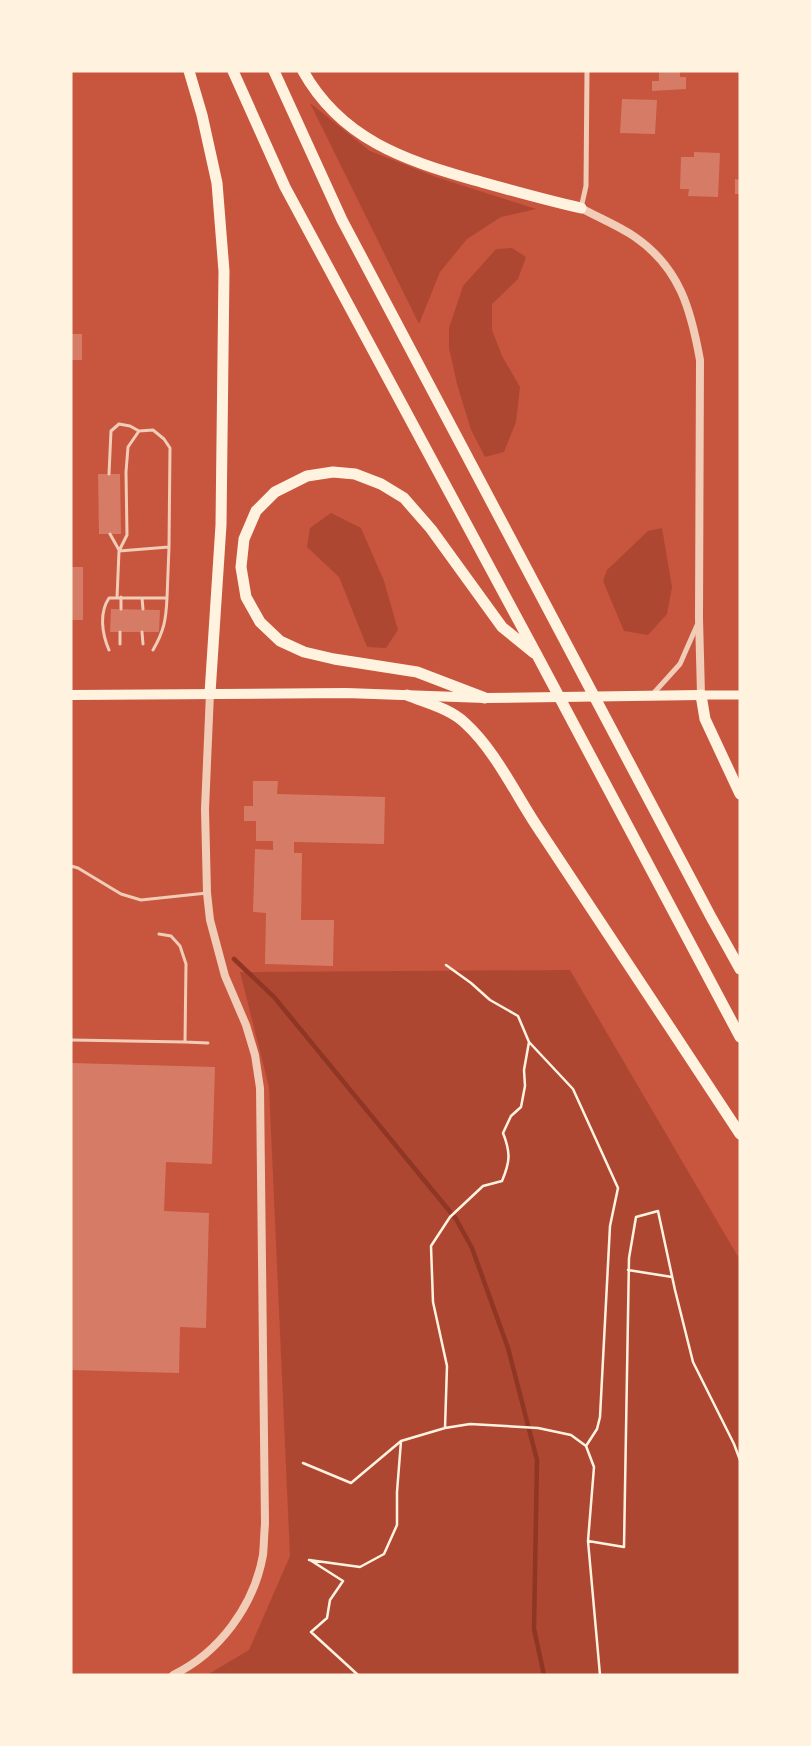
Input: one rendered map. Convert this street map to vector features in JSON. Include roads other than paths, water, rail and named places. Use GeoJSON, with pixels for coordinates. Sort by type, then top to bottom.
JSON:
{"type":"FeatureCollection","features":[{"type":"Feature","properties":{"kind":"highway"},"geometry":{"type":"LineString","coordinates":[[189,71],[202,115],[217,183],[224,270],[221,526],[210,693]]}},
{"type":"Feature","properties":{"kind":"highway"},"geometry":{"type":"LineString","coordinates":[[233,71],[285,187],[740,1037]]}},
{"type":"Feature","properties":{"kind":"highway"},"geometry":{"type":"LineString","coordinates":[[274,71],[342,220],[697,892],[740,969]]}},
{"type":"Feature","properties":{"kind":"highway"},"geometry":{"type":"LineString","coordinates":[[303,71],[311,86],[327,106],[347,124],[389,151],[424,165],[525,195],[581,208]]}},
{"type":"Feature","properties":{"kind":"highway"},"geometry":{"type":"LineString","coordinates":[[485,698],[417,672],[334,660],[304,652],[280,641],[260,622],[246,597],[241,566],[244,539],[256,511],[275,492],[307,476],[333,472],[355,474],[381,484],[404,498],[431,529],[502,627],[538,657]]}},
{"type":"Feature","properties":{"kind":"highway"},"geometry":{"type":"LineString","coordinates":[[701,694],[704,720],[740,794]]}},
{"type":"Feature","properties":{"kind":"highway"},"geometry":{"type":"LineString","coordinates":[[407,696],[441,708],[463,721],[481,739],[538,829],[740,1134]]}},
{"type":"Feature","properties":{"kind":"main road"},"geometry":{"type":"LineString","coordinates":[[71,695],[346,693],[485,698],[740,694]]}},
{"type":"Feature","properties":{"kind":"street"},"geometry":{"type":"LineString","coordinates":[[587,71],[586,186],[581,208],[636,238],[659,258],[675,278],[686,300],[700,360],[699,618],[701,694]]}},
{"type":"Feature","properties":{"kind":"street"},"geometry":{"type":"LineString","coordinates":[[651,696],[680,664],[690,644],[699,618]]}},
{"type":"Feature","properties":{"kind":"street"},"geometry":{"type":"LineString","coordinates":[[173,1675],[186,1669],[208,1654],[244,1609],[255,1583],[263,1555],[265,1524],[260,1088],[255,1055],[246,1025],[225,976],[210,920],[207,893],[205,809],[210,693]]}},
{"type":"Feature","properties":{"kind":"lane"},"geometry":{"type":"LineString","coordinates":[[109,474],[109,441],[111,431],[118,424],[130,426],[139,431],[153,430],[164,439],[170,448],[166,622],[162,636],[153,650]]}},
{"type":"Feature","properties":{"kind":"lane"},"geometry":{"type":"LineString","coordinates":[[121,609],[119,598],[119,551],[127,535],[126,472],[128,446],[139,431]]}},
{"type":"Feature","properties":{"kind":"lane"},"geometry":{"type":"LineString","coordinates":[[110,534],[119,551]]}},
{"type":"Feature","properties":{"kind":"lane"},"geometry":{"type":"LineString","coordinates":[[119,551],[169,547]]}},
{"type":"Feature","properties":{"kind":"lane"},"geometry":{"type":"LineString","coordinates":[[109,650],[104,637],[103,607],[110,598],[167,598]]}},
{"type":"Feature","properties":{"kind":"lane"},"geometry":{"type":"LineString","coordinates":[[142,598],[143,610]]}},
{"type":"Feature","properties":{"kind":"lane"},"geometry":{"type":"LineString","coordinates":[[120,632],[120,644]]}},
{"type":"Feature","properties":{"kind":"lane"},"geometry":{"type":"LineString","coordinates":[[142,632],[143,644]]}},
{"type":"Feature","properties":{"kind":"lane"},"geometry":{"type":"LineString","coordinates":[[71,866],[78,868],[121,894],[141,900],[207,893]]}},
{"type":"Feature","properties":{"kind":"lane"},"geometry":{"type":"LineString","coordinates":[[159,934],[171,936],[180,946],[186,964],[185,1042]]}},
{"type":"Feature","properties":{"kind":"lane"},"geometry":{"type":"LineString","coordinates":[[71,1040],[208,1043]]}},
{"type":"Feature","properties":{"kind":"waterway"},"geometry":{"type":"LineString","coordinates":[[234,959],[274,997],[456,1219],[472,1248],[508,1348],[537,1460],[534,1629],[544,1675]]}}]}
